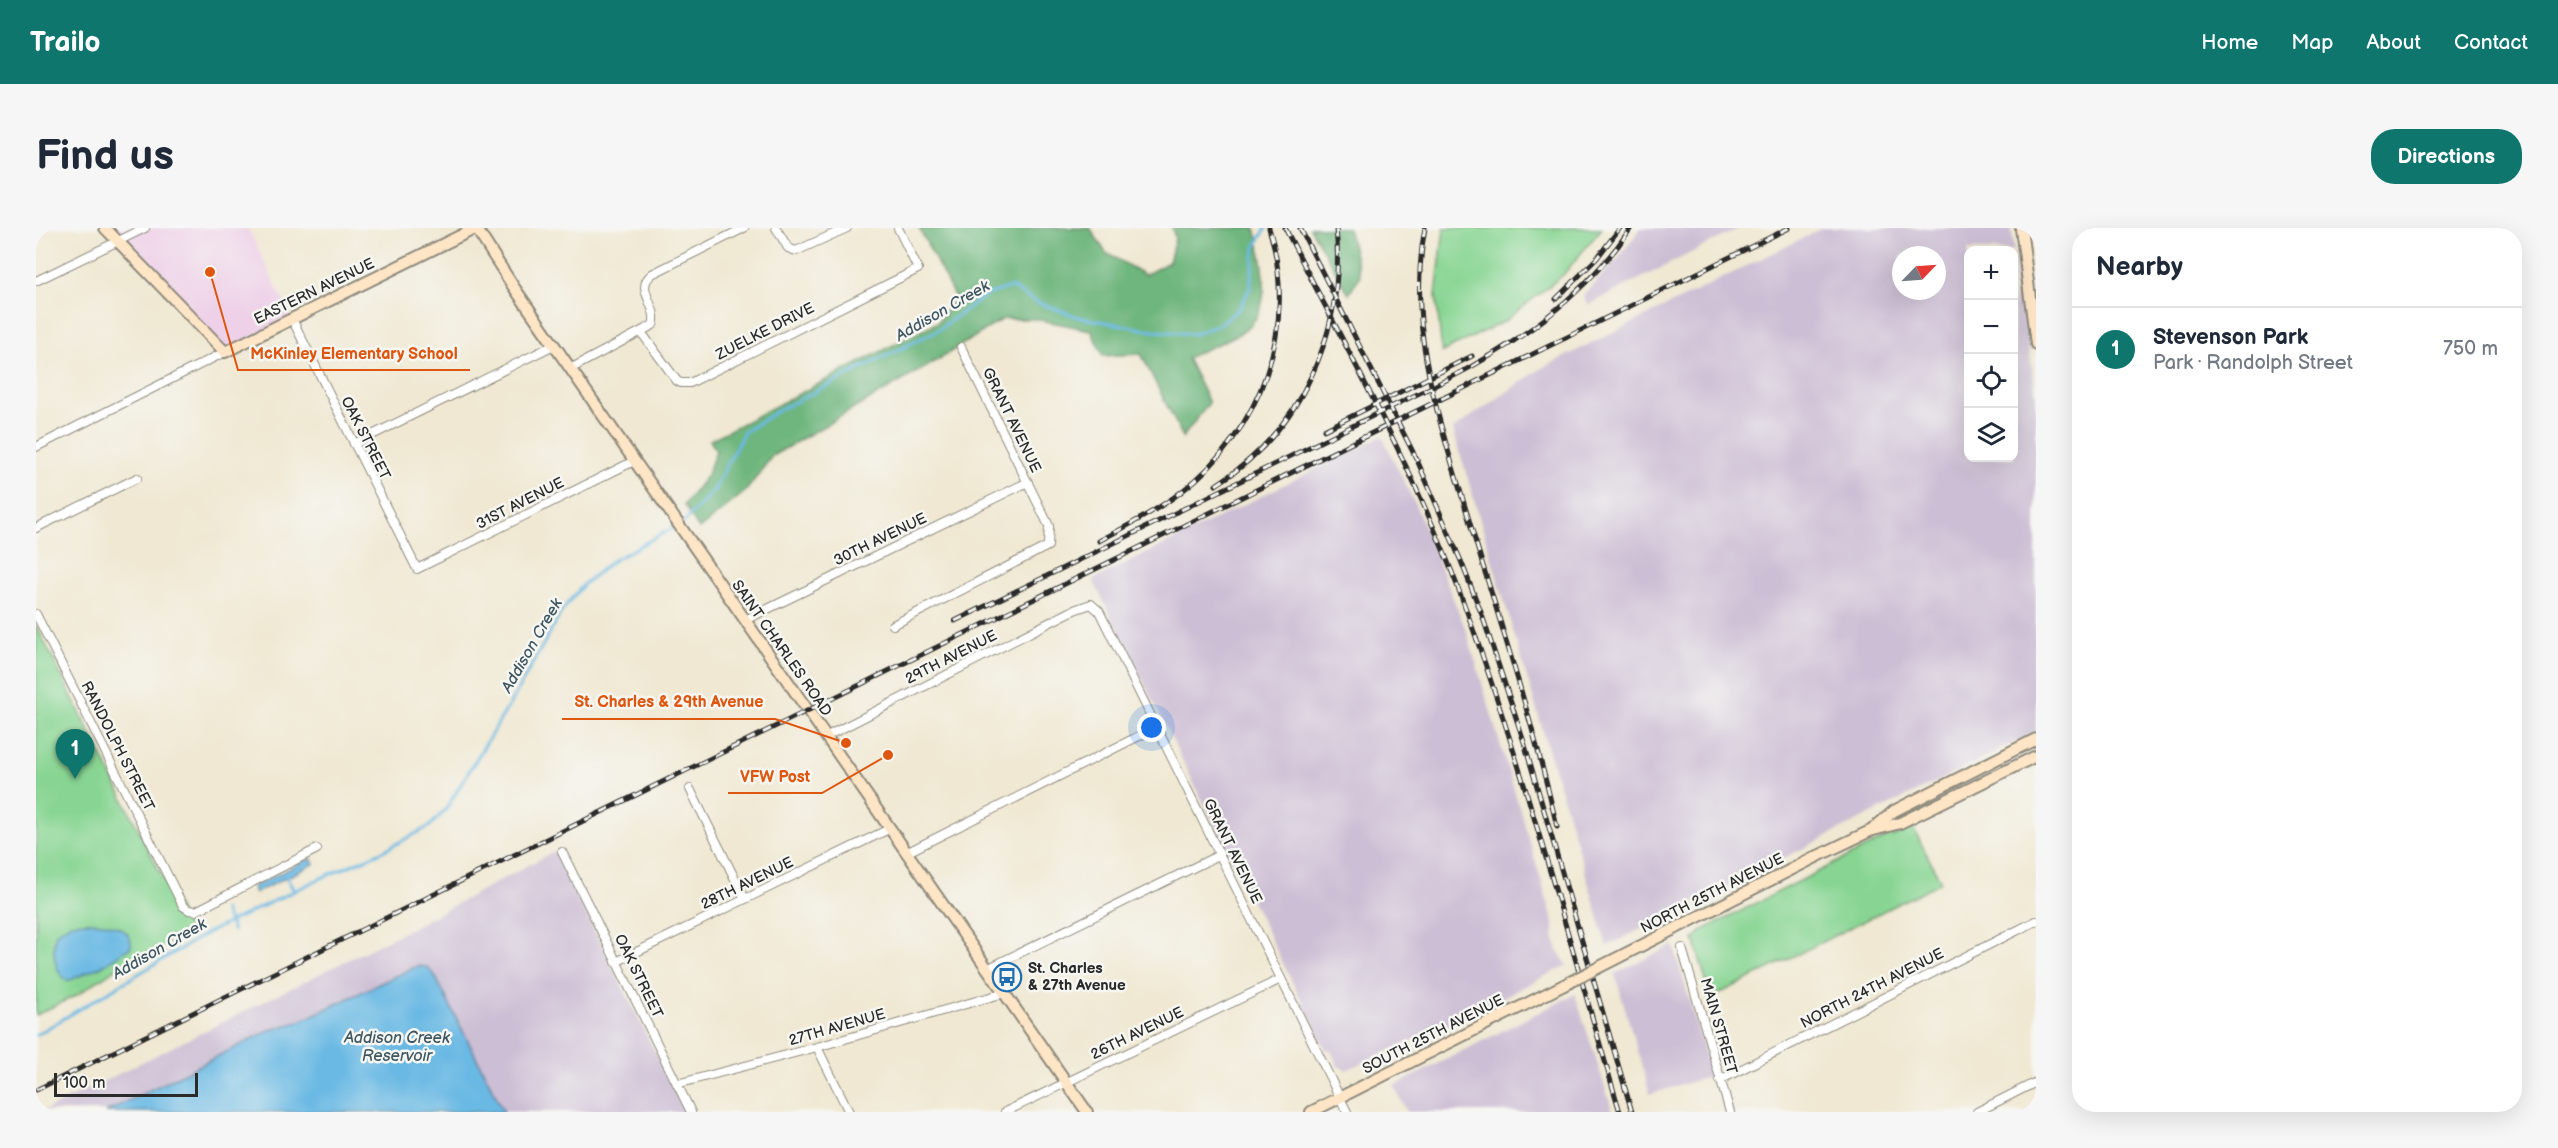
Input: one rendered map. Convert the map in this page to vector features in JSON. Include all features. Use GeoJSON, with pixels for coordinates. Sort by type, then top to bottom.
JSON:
{"type":"FeatureCollection","features":[{"type":"Feature","properties":{"kind":"main road"},"geometry":{"type":"LineString","coordinates":[[105,228],[225,352]]}},
{"type":"Feature","properties":{"kind":"main road","name":"EASTERN AVENUE"},"geometry":{"type":"LineString","coordinates":[[225,352],[476,228]]}},
{"type":"Feature","properties":{"kind":"main road","name":"SAINT CHARLES ROAD"},"geometry":{"type":"LineString","coordinates":[[476,228],[492,256],[570,369],[1087,1112]]}},
{"type":"Feature","properties":{"kind":"main road"},"geometry":{"type":"LineString","coordinates":[[2021,228],[2036,344]]}},
{"type":"Feature","properties":{"kind":"main road","name":"NORTH 25TH AVENUE"},"geometry":{"type":"LineString","coordinates":[[1870,831],[1894,811],[2036,739]]}},
{"type":"Feature","properties":{"kind":"main road","name":"NORTH 25TH AVENUE"},"geometry":{"type":"LineString","coordinates":[[1568,983],[1818,856],[1870,831],[1900,823],[2036,756]]}},
{"type":"Feature","properties":{"kind":"main road","name":"SOUTH 25TH AVENUE"},"geometry":{"type":"LineString","coordinates":[[1311,1112],[1568,983]]}},
{"type":"Feature","properties":{"kind":"street"},"geometry":{"type":"LineString","coordinates":[[36,281],[145,228]]}},
{"type":"Feature","properties":{"kind":"street"},"geometry":{"type":"LineString","coordinates":[[570,369],[653,325],[655,318],[645,291],[648,278],[744,228]]}},
{"type":"Feature","properties":{"kind":"street"},"geometry":{"type":"LineString","coordinates":[[776,228],[788,248],[796,251],[847,228]]}},
{"type":"Feature","properties":{"kind":"street","name":"ZUELKE DRIVE"},"geometry":{"type":"LineString","coordinates":[[642,332],[677,381],[690,383],[918,269],[898,228]]}},
{"type":"Feature","properties":{"kind":"street","name":"OAK STREET"},"geometry":{"type":"LineString","coordinates":[[292,319],[417,569]]}},
{"type":"Feature","properties":{"kind":"street"},"geometry":{"type":"LineString","coordinates":[[354,444],[554,345]]}},
{"type":"Feature","properties":{"kind":"street","name":"GRANT AVENUE"},"geometry":{"type":"LineString","coordinates":[[893,625],[1048,546],[1049,526],[962,347]]}},
{"type":"Feature","properties":{"kind":"street","name":"EASTERN AVENUE"},"geometry":{"type":"LineString","coordinates":[[36,447],[225,352]]}},
{"type":"Feature","properties":{"kind":"street","name":"31ST AVENUE"},"geometry":{"type":"LineString","coordinates":[[417,569],[634,461]]}},
{"type":"Feature","properties":{"kind":"street"},"geometry":{"type":"LineString","coordinates":[[36,528],[136,478]]}},
{"type":"Feature","properties":{"kind":"street","name":"30TH AVENUE"},"geometry":{"type":"LineString","coordinates":[[745,620],[1028,482]]}},
{"type":"Feature","properties":{"kind":"street","name":"GRANT AVENUE"},"geometry":{"type":"LineString","coordinates":[[1091,604],[1099,611],[1347,1112]]}},
{"type":"Feature","properties":{"kind":"street","name":"29TH AVENUE"},"geometry":{"type":"LineString","coordinates":[[825,736],[1074,610],[1091,604]]}},
{"type":"Feature","properties":{"kind":"street","name":"RANDOLPH STREET"},"geometry":{"type":"LineString","coordinates":[[36,614],[183,906],[189,910],[196,910],[317,849]]}},
{"type":"Feature","properties":{"kind":"street"},"geometry":{"type":"LineString","coordinates":[[906,853],[1157,727]]}},
{"type":"Feature","properties":{"kind":"street"},"geometry":{"type":"LineString","coordinates":[[690,789],[745,899]]}},
{"type":"Feature","properties":{"kind":"street","name":"28TH AVENUE"},"geometry":{"type":"LineString","coordinates":[[616,962],[890,829]]}},
{"type":"Feature","properties":{"kind":"street","name":"OAK STREET"},"geometry":{"type":"LineString","coordinates":[[562,852],[691,1112]]}},
{"type":"Feature","properties":{"kind":"street"},"geometry":{"type":"LineString","coordinates":[[987,969],[1219,855]]}},
{"type":"Feature","properties":{"kind":"street","name":"NORTH 24TH AVENUE"},"geometry":{"type":"LineString","coordinates":[[1720,1080],[2036,921]]}},
{"type":"Feature","properties":{"kind":"street","name":"MAIN STREET"},"geometry":{"type":"LineString","coordinates":[[1682,948],[1730,1112]]}},
{"type":"Feature","properties":{"kind":"street","name":"26TH AVENUE"},"geometry":{"type":"LineString","coordinates":[[1005,1112],[1281,979]]}},
{"type":"Feature","properties":{"kind":"street","name":"27TH AVENUE"},"geometry":{"type":"LineString","coordinates":[[677,1084],[817,1047],[1004,993]]}},
{"type":"Feature","properties":{"kind":"street"},"geometry":{"type":"LineString","coordinates":[[817,1047],[849,1112]]}},
{"type":"Feature","properties":{"kind":"street"},"geometry":{"type":"LineString","coordinates":[[1977,1112],[2036,1082]]}},
{"type":"Feature","properties":{"kind":"shaded area"},"geometry":{"type":"Polygon","coordinates":[[[107,228],[248,228],[291,317],[225,350],[107,228]]]}},
{"type":"Feature","properties":{"kind":"shaded area"},"geometry":{"type":"Polygon","coordinates":[[[1641,228],[1740,228],[1588,305],[1583,295],[1617,260],[1641,228]]]}},
{"type":"Feature","properties":{"kind":"shaded area"},"geometry":{"type":"Polygon","coordinates":[[[1823,228],[2011,228],[2014,246],[1964,246],[1964,462],[2018,462],[2018,276],[2036,398],[2036,732],[1607,946],[1453,429],[1540,369],[1823,228]]]}},
{"type":"Feature","properties":{"kind":"shaded area"},"geometry":{"type":"Polygon","coordinates":[[[1382,436],[1415,504],[1467,633],[1554,923],[1554,936],[1558,951],[1567,965],[1456,1021],[1346,1070],[1338,1066],[1330,1049],[1326,1050],[1093,580],[1382,436]]]}},
{"type":"Feature","properties":{"kind":"shaded area"},"geometry":{"type":"Polygon","coordinates":[[[555,851],[685,1112],[44,1111],[402,933],[555,851]]]}},
{"type":"Feature","properties":{"kind":"shaded area"},"geometry":{"type":"Polygon","coordinates":[[[1673,945],[1712,1076],[1650,1094],[1615,974],[1673,945]]]}},
{"type":"Feature","properties":{"kind":"shaded area"},"geometry":{"type":"Polygon","coordinates":[[[1575,994],[1613,1112],[1407,1112],[1394,1086],[1575,994]]]}},
{"type":"Feature","properties":{"kind":"green space"},"geometry":{"type":"Polygon","coordinates":[[[919,228],[1090,228],[1106,253],[1145,275],[1169,262],[1175,238],[1172,228],[1255,228],[1263,269],[1263,298],[1260,311],[1253,323],[1242,332],[1187,358],[1209,403],[1183,437],[1141,354],[1103,356],[1091,330],[1035,319],[1003,319],[926,367],[772,456],[746,491],[699,529],[684,505],[707,475],[716,451],[710,440],[938,322],[955,298],[919,228]]]}},
{"type":"Feature","properties":{"kind":"green space"},"geometry":{"type":"Polygon","coordinates":[[[1310,228],[1348,228],[1360,276],[1349,294],[1310,228]]]}},
{"type":"Feature","properties":{"kind":"green space"},"geometry":{"type":"Polygon","coordinates":[[[1444,228],[1602,228],[1563,275],[1505,321],[1442,352],[1436,295],[1444,228]]]}},
{"type":"Feature","properties":{"kind":"green space"},"geometry":{"type":"Polygon","coordinates":[[[36,625],[190,932],[114,970],[77,995],[36,1015],[36,625]]]}},
{"type":"Feature","properties":{"kind":"green space"},"geometry":{"type":"Polygon","coordinates":[[[1912,826],[1941,882],[1711,998],[1694,939],[1703,930],[1912,826]]]}},
{"type":"Feature","properties":{"kind":"water"},"geometry":{"type":"Polygon","coordinates":[[[311,858],[314,864],[255,893],[252,887],[311,858]]]}},
{"type":"Feature","properties":{"kind":"water"},"geometry":{"type":"Polygon","coordinates":[[[71,923],[108,924],[122,929],[130,940],[131,947],[100,967],[68,981],[59,972],[55,960],[56,933],[71,923]]]}},
{"type":"Feature","properties":{"kind":"water","name":"Addison Creek Reservoir"},"geometry":{"type":"Polygon","coordinates":[[[417,966],[427,967],[435,976],[504,1112],[106,1112],[270,1030],[298,1022],[417,966]]]}},
{"type":"Feature","properties":{"kind":"waterway","name":"Addison Creek"},"geometry":{"type":"LineString","coordinates":[[36,1035],[207,933],[379,853],[430,826],[446,809],[511,702],[563,609],[584,584],[612,561],[684,522],[714,490],[744,432],[779,410],[938,330],[986,295],[1011,287],[1034,301],[1078,317],[1154,331],[1195,334],[1218,325],[1239,309],[1250,288],[1255,247],[1266,228]]}},
{"type":"Feature","properties":{"kind":"waterway"},"geometry":{"type":"LineString","coordinates":[[285,874],[294,891]]}},
{"type":"Feature","properties":{"kind":"waterway","name":"Addison Creek"},"geometry":{"type":"LineString","coordinates":[[224,910],[233,931]]}},
{"type":"Feature","properties":{"kind":"railway"},"geometry":{"type":"LineString","coordinates":[[1099,541],[1181,492],[1209,467],[1233,439],[1252,407],[1267,374],[1276,338],[1279,302],[1277,265],[1269,228]]}},
{"type":"Feature","properties":{"kind":"railway"},"geometry":{"type":"LineString","coordinates":[[1285,228],[1400,454],[1460,593],[1525,786],[1620,1112]]}},
{"type":"Feature","properties":{"kind":"railway"},"geometry":{"type":"LineString","coordinates":[[1300,228],[1417,460],[1482,615],[1524,742],[1632,1112]]}},
{"type":"Feature","properties":{"kind":"railway"},"geometry":{"type":"LineString","coordinates":[[1216,485],[1247,462],[1273,436],[1295,406],[1312,374],[1325,339],[1334,303],[1337,266],[1336,228]]}},
{"type":"Feature","properties":{"kind":"railway"},"geometry":{"type":"LineString","coordinates":[[1425,228],[1420,267],[1420,305],[1423,343],[1430,381],[1450,456],[1528,714],[1557,827]]}},
{"type":"Feature","properties":{"kind":"railway"},"geometry":{"type":"LineString","coordinates":[[1556,299],[1597,258],[1620,228]]}},
{"type":"Feature","properties":{"kind":"railway"},"geometry":{"type":"LineString","coordinates":[[955,621],[1471,367],[1523,335],[1571,297],[1613,253],[1631,228]]}},
{"type":"Feature","properties":{"kind":"railway"},"geometry":{"type":"LineString","coordinates":[[36,1090],[1789,228]]}},
{"type":"Feature","properties":{"kind":"railway"},"geometry":{"type":"LineString","coordinates":[[1324,430],[1472,356]]}},
{"type":"Feature","properties":{"kind":"place","name":"McKinley Elementary School"},"geometry":{"type":"Point","coordinates":[210,272]}},
{"type":"Feature","properties":{"kind":"place","name":"St. Charles & 29th Avenue"},"geometry":{"type":"Point","coordinates":[846,743]}},
{"type":"Feature","properties":{"kind":"place","name":"VFW Post"},"geometry":{"type":"Point","coordinates":[888,755]}},
{"type":"Feature","properties":{"kind":"place","name":"Stevenson Park"},"geometry":{"type":"Point","coordinates":[75,779]}},
{"type":"Feature","properties":{"kind":"place","name":"St. Charles & 27th Avenue"},"geometry":{"type":"Point","coordinates":[1007,977]}}]}
